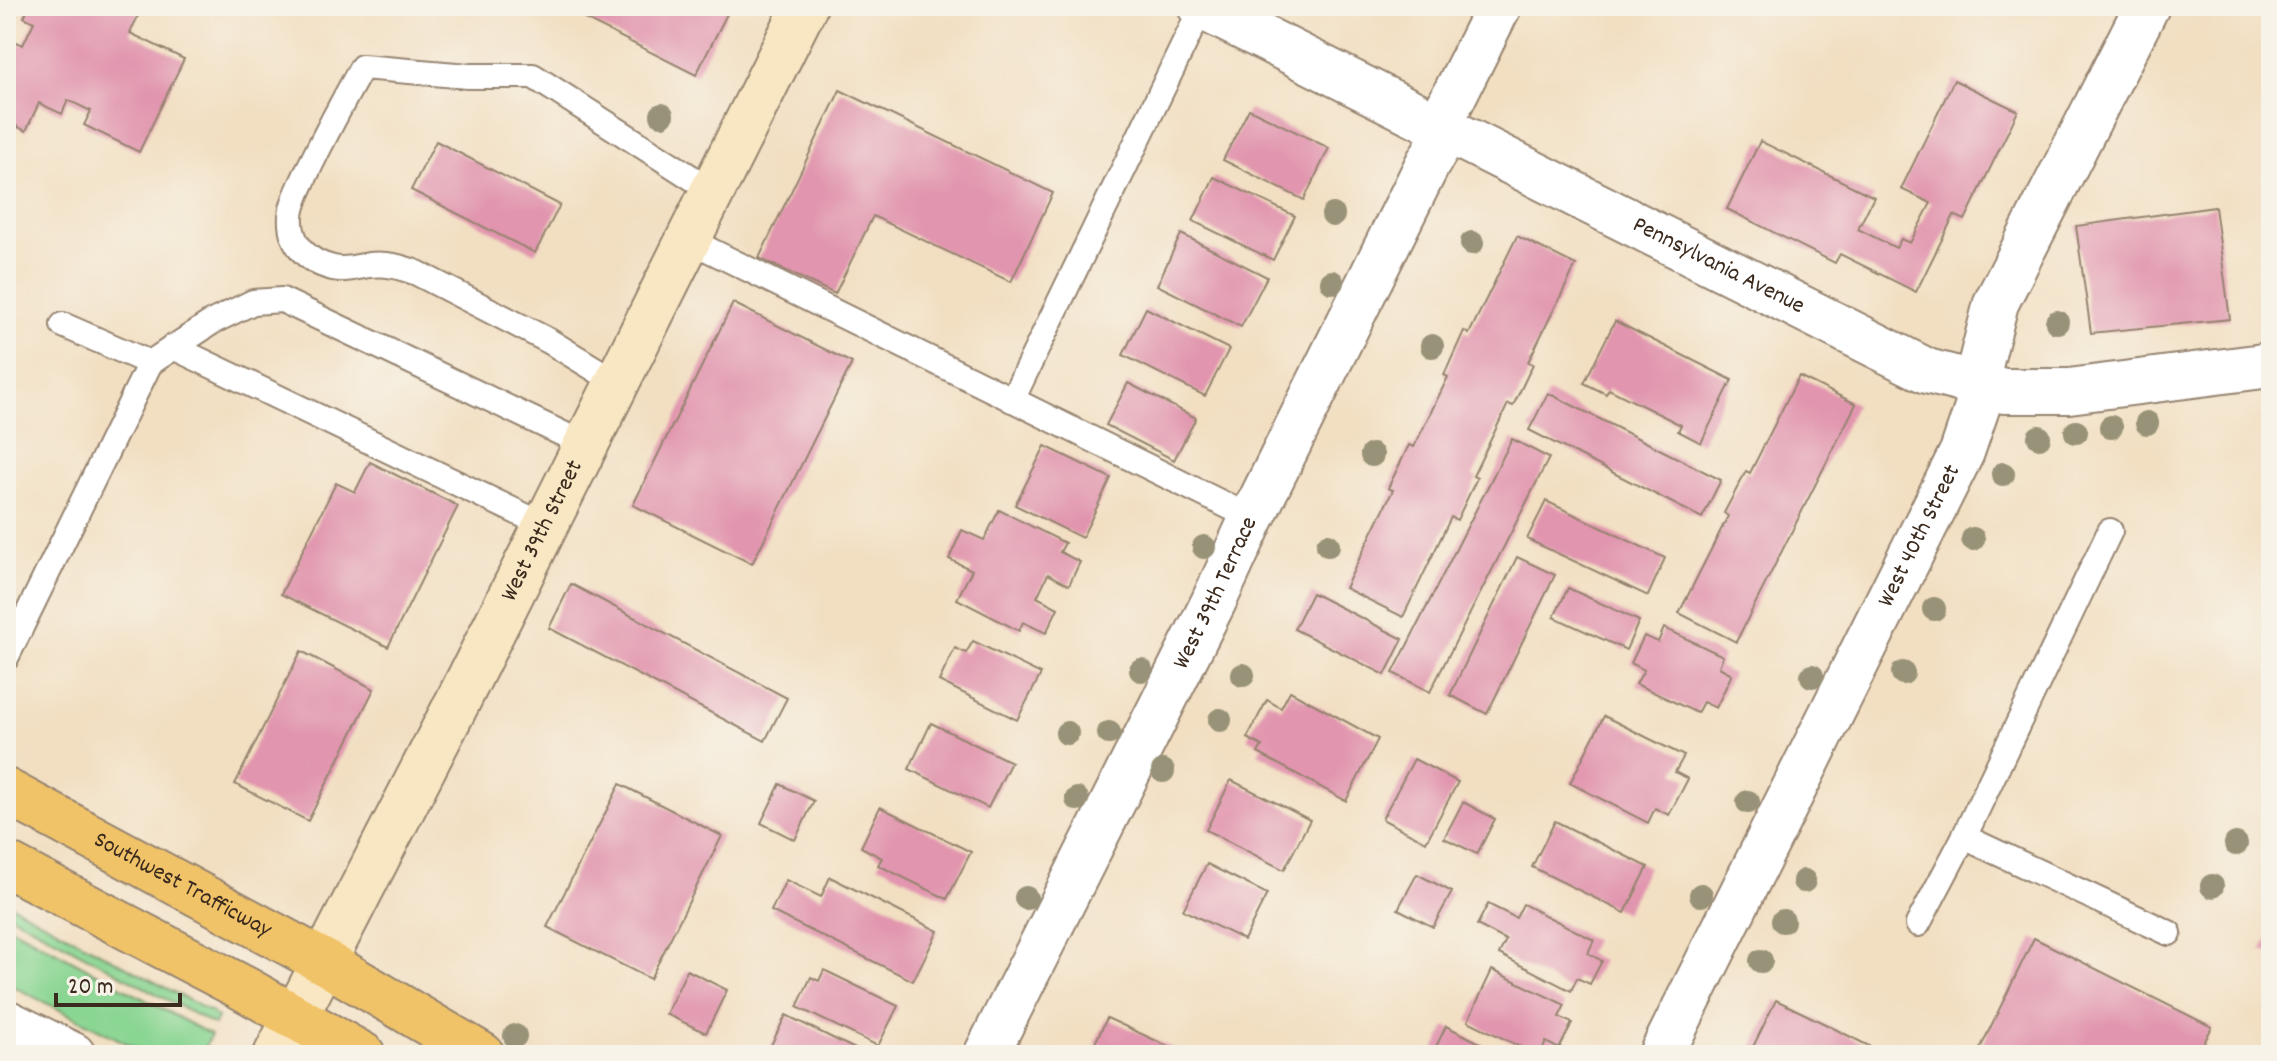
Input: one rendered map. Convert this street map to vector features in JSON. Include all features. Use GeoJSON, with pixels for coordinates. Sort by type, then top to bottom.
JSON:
{"type":"FeatureCollection","features":[{"type":"Feature","properties":{"kind":"main road","name":"West 39th Street"},"geometry":{"type":"LineString","coordinates":[[276,1055],[326,963],[805,6]]}},
{"type":"Feature","properties":{"kind":"main road","name":"Southwest Trafficway"},"geometry":{"type":"LineString","coordinates":[[6,791],[326,963],[482,1055]]}},
{"type":"Feature","properties":{"kind":"main road"},"geometry":{"type":"LineString","coordinates":[[6,864],[363,1055]]}},
{"type":"Feature","properties":{"kind":"street","name":"Pennsylvania Avenue"},"geometry":{"type":"LineString","coordinates":[[1201,6],[1927,371],[2004,391],[2069,391],[2271,365]]}},
{"type":"Feature","properties":{"kind":"street","name":"West 39th Terrace"},"geometry":{"type":"LineString","coordinates":[[986,1055],[1206,617],[1421,177],[1499,6]]}},
{"type":"Feature","properties":{"kind":"street","name":"West 40th Street"},"geometry":{"type":"LineString","coordinates":[[1661,1055],[1962,452],[1978,405],[1976,382],[1996,303],[2147,6]]}},
{"type":"Feature","properties":{"kind":"street"},"geometry":{"type":"LineString","coordinates":[[6,1022],[73,1055]]}},
{"type":"Feature","properties":{"kind":"lane"},"geometry":{"type":"LineString","coordinates":[[1012,400],[1201,6]]}},
{"type":"Feature","properties":{"kind":"lane"},"geometry":{"type":"LineString","coordinates":[[618,383],[549,341],[417,273],[396,265],[370,265],[350,270],[331,268],[299,249],[293,237],[291,214],[327,130],[362,67],[468,76],[533,76],[714,192]]}},
{"type":"Feature","properties":{"kind":"lane"},"geometry":{"type":"LineString","coordinates":[[689,240],[1252,518]]}},
{"type":"Feature","properties":{"kind":"lane"},"geometry":{"type":"LineString","coordinates":[[6,658],[150,363],[212,322],[253,302],[282,300],[586,445]]}},
{"type":"Feature","properties":{"kind":"lane"},"geometry":{"type":"LineString","coordinates":[[63,325],[150,363]]}},
{"type":"Feature","properties":{"kind":"lane"},"geometry":{"type":"LineString","coordinates":[[173,347],[546,526]]}},
{"type":"Feature","properties":{"kind":"lane"},"geometry":{"type":"LineString","coordinates":[[1918,924],[1964,837],[2110,531]]}},
{"type":"Feature","properties":{"kind":"lane"},"geometry":{"type":"LineString","coordinates":[[1964,837],[2169,933]]}},
{"type":"Feature","properties":{"kind":"green space"},"geometry":{"type":"Polygon","coordinates":[[[6,902],[218,1018],[214,1025],[6,913],[6,902]]]}},
{"type":"Feature","properties":{"kind":"green space"},"geometry":{"type":"Polygon","coordinates":[[[6,925],[211,1035],[201,1055],[150,1055],[6,983],[6,925]]]}},
{"type":"Feature","properties":{"kind":"building"},"geometry":{"type":"Polygon","coordinates":[[[29,6],[122,6],[139,14],[130,33],[184,59],[139,152],[84,125],[91,111],[68,100],[62,114],[39,103],[26,131],[6,121],[6,37],[23,45],[34,22],[24,17],[29,6]]]}},
{"type":"Feature","properties":{"kind":"building"},"geometry":{"type":"Polygon","coordinates":[[[586,6],[731,6],[696,75],[581,17],[586,6]]]}},
{"type":"Feature","properties":{"kind":"building"},"geometry":{"type":"Polygon","coordinates":[[[1954,80],[2018,111],[1965,220],[1954,215],[1916,292],[1840,254],[1835,263],[1727,209],[1760,141],[1874,197],[1858,229],[1896,248],[1901,239],[1910,243],[1931,203],[1901,189],[1954,80]]]}},
{"type":"Feature","properties":{"kind":"building"},"geometry":{"type":"Polygon","coordinates":[[[840,90],[1053,193],[1011,282],[873,216],[835,294],[759,258],[840,90]]]}},
{"type":"Feature","properties":{"kind":"building"},"geometry":{"type":"Polygon","coordinates":[[[1249,109],[1329,148],[1304,200],[1223,160],[1249,109]]]}},
{"type":"Feature","properties":{"kind":"building"},"geometry":{"type":"Polygon","coordinates":[[[436,141],[560,205],[535,253],[411,190],[436,141]]]}},
{"type":"Feature","properties":{"kind":"building"},"geometry":{"type":"Polygon","coordinates":[[[1214,177],[1295,216],[1273,260],[1193,221],[1214,177]]]}},
{"type":"Feature","properties":{"kind":"building"},"geometry":{"type":"Polygon","coordinates":[[[2215,207],[2230,319],[2091,333],[2076,226],[2215,207]]]}},
{"type":"Feature","properties":{"kind":"building"},"geometry":{"type":"Polygon","coordinates":[[[1181,234],[1267,277],[1241,327],[1157,285],[1181,234]]]}},
{"type":"Feature","properties":{"kind":"building"},"geometry":{"type":"Polygon","coordinates":[[[1517,236],[1576,265],[1528,362],[1533,364],[1513,406],[1508,404],[1473,476],[1477,478],[1457,520],[1451,517],[1403,617],[1345,588],[1393,490],[1388,488],[1409,445],[1414,447],[1448,377],[1444,375],[1464,331],[1469,334],[1517,236]]]}},
{"type":"Feature","properties":{"kind":"building"},"geometry":{"type":"Polygon","coordinates":[[[733,303],[852,363],[752,564],[633,505],[733,303]]]}},
{"type":"Feature","properties":{"kind":"building"},"geometry":{"type":"Polygon","coordinates":[[[1146,308],[1229,349],[1205,396],[1123,355],[1146,308]]]}},
{"type":"Feature","properties":{"kind":"building"},"geometry":{"type":"Polygon","coordinates":[[[1615,321],[1732,380],[1701,443],[1678,431],[1681,425],[1609,389],[1606,394],[1584,383],[1615,321]]]}},
{"type":"Feature","properties":{"kind":"building"},"geometry":{"type":"Polygon","coordinates":[[[1799,376],[1856,404],[1736,642],[1679,613],[1728,516],[1724,513],[1746,471],[1750,473],[1799,376]]]}},
{"type":"Feature","properties":{"kind":"building"},"geometry":{"type":"Polygon","coordinates":[[[1128,383],[1196,418],[1174,460],[1106,425],[1128,383]]]}},
{"type":"Feature","properties":{"kind":"building"},"geometry":{"type":"Polygon","coordinates":[[[1548,393],[1721,480],[1702,518],[1529,430],[1548,393]]]}},
{"type":"Feature","properties":{"kind":"building"},"geometry":{"type":"Polygon","coordinates":[[[2271,418],[2271,451],[2269,451],[2265,419],[2271,418]]]}},
{"type":"Feature","properties":{"kind":"building"},"geometry":{"type":"Polygon","coordinates":[[[1512,439],[1549,458],[1430,692],[1393,673],[1512,439]]]}},
{"type":"Feature","properties":{"kind":"building"},"geometry":{"type":"Polygon","coordinates":[[[1045,446],[1111,478],[1082,538],[1015,505],[1045,446]]]}},
{"type":"Feature","properties":{"kind":"building"},"geometry":{"type":"Polygon","coordinates":[[[370,462],[458,506],[388,647],[281,594],[336,483],[355,492],[370,462]]]}},
{"type":"Feature","properties":{"kind":"building"},"geometry":{"type":"Polygon","coordinates":[[[1546,501],[1665,558],[1648,596],[1527,539],[1546,501]]]}},
{"type":"Feature","properties":{"kind":"building"},"geometry":{"type":"Polygon","coordinates":[[[999,510],[1065,543],[1060,552],[1080,562],[1069,585],[1048,574],[1037,597],[1058,608],[1046,633],[1023,622],[1019,631],[957,599],[972,570],[949,559],[962,530],[984,540],[999,510]]]}},
{"type":"Feature","properties":{"kind":"building"},"geometry":{"type":"Polygon","coordinates":[[[1517,557],[1555,575],[1487,714],[1450,695],[1517,557]]]}},
{"type":"Feature","properties":{"kind":"building"},"geometry":{"type":"Polygon","coordinates":[[[571,584],[787,698],[765,741],[549,628],[571,584]]]}},
{"type":"Feature","properties":{"kind":"building"},"geometry":{"type":"Polygon","coordinates":[[[1568,588],[1639,621],[1626,650],[1554,617],[1568,588]]]}},
{"type":"Feature","properties":{"kind":"building"},"geometry":{"type":"Polygon","coordinates":[[[1312,593],[1403,639],[1385,675],[1294,629],[1312,593]]]}},
{"type":"Feature","properties":{"kind":"building"},"geometry":{"type":"Polygon","coordinates":[[[1664,628],[1723,656],[1719,667],[1732,674],[1716,708],[1703,702],[1697,713],[1636,684],[1644,670],[1631,663],[1644,636],[1658,642],[1664,628]]]}},
{"type":"Feature","properties":{"kind":"building"},"geometry":{"type":"Polygon","coordinates":[[[973,641],[1041,674],[1017,720],[939,681],[955,648],[966,653],[973,641]]]}},
{"type":"Feature","properties":{"kind":"building"},"geometry":{"type":"Polygon","coordinates":[[[301,651],[374,689],[308,821],[235,784],[301,651]]]}},
{"type":"Feature","properties":{"kind":"building"},"geometry":{"type":"Polygon","coordinates":[[[1290,691],[1378,739],[1346,801],[1258,753],[1262,746],[1247,738],[1267,700],[1281,708],[1290,691]]]}},
{"type":"Feature","properties":{"kind":"building"},"geometry":{"type":"Polygon","coordinates":[[[1604,716],[1684,756],[1675,772],[1688,779],[1669,815],[1655,808],[1648,823],[1570,783],[1604,716]]]}},
{"type":"Feature","properties":{"kind":"building"},"geometry":{"type":"Polygon","coordinates":[[[931,723],[1011,762],[988,808],[909,769],[931,723]]]}},
{"type":"Feature","properties":{"kind":"building"},"geometry":{"type":"Polygon","coordinates":[[[1414,759],[1458,782],[1426,842],[1382,819],[1414,759]]]}},
{"type":"Feature","properties":{"kind":"building"},"geometry":{"type":"Polygon","coordinates":[[[1231,780],[1310,820],[1284,870],[1206,830],[1231,780]]]}},
{"type":"Feature","properties":{"kind":"building"},"geometry":{"type":"Polygon","coordinates":[[[620,784],[722,836],[650,979],[547,927],[620,784]]]}},
{"type":"Feature","properties":{"kind":"building"},"geometry":{"type":"Polygon","coordinates":[[[780,784],[814,801],[795,840],[761,823],[780,784]]]}},
{"type":"Feature","properties":{"kind":"building"},"geometry":{"type":"Polygon","coordinates":[[[1463,802],[1495,819],[1477,854],[1444,838],[1463,802]]]}},
{"type":"Feature","properties":{"kind":"building"},"geometry":{"type":"Polygon","coordinates":[[[880,807],[971,852],[947,899],[878,865],[882,858],[861,847],[880,807]]]}},
{"type":"Feature","properties":{"kind":"building"},"geometry":{"type":"Polygon","coordinates":[[[1555,821],[1648,867],[1625,913],[1532,867],[1555,821]]]}},
{"type":"Feature","properties":{"kind":"building"},"geometry":{"type":"Polygon","coordinates":[[[1207,864],[1267,894],[1244,940],[1183,910],[1207,864]]]}},
{"type":"Feature","properties":{"kind":"building"},"geometry":{"type":"Polygon","coordinates":[[[1417,874],[1452,892],[1433,927],[1398,909],[1417,874]]]}},
{"type":"Feature","properties":{"kind":"building"},"geometry":{"type":"Polygon","coordinates":[[[830,877],[938,931],[913,981],[771,911],[786,880],[821,897],[830,877]]]}},
{"type":"Feature","properties":{"kind":"building"},"geometry":{"type":"Polygon","coordinates":[[[1488,904],[1516,918],[1523,904],[1594,940],[1588,953],[1602,961],[1590,984],[1577,978],[1571,991],[1499,954],[1506,940],[1477,925],[1488,904]]]}},
{"type":"Feature","properties":{"kind":"building"},"geometry":{"type":"Polygon","coordinates":[[[2271,933],[2271,954],[2262,950],[2271,933]]]}},
{"type":"Feature","properties":{"kind":"building"},"geometry":{"type":"Polygon","coordinates":[[[2034,938],[2212,1027],[2198,1055],[1977,1055],[2034,938]]]}},
{"type":"Feature","properties":{"kind":"building"},"geometry":{"type":"Polygon","coordinates":[[[687,970],[727,990],[706,1033],[666,1014],[687,970]]]}},
{"type":"Feature","properties":{"kind":"building"},"geometry":{"type":"Polygon","coordinates":[[[824,970],[898,1006],[878,1046],[797,1007],[811,977],[819,981],[824,970]]]}},
{"type":"Feature","properties":{"kind":"building"},"geometry":{"type":"Polygon","coordinates":[[[1492,970],[1565,1005],[1559,1017],[1572,1023],[1559,1049],[1546,1042],[1540,1055],[1537,1055],[1468,1021],[1492,970]]]}},
{"type":"Feature","properties":{"kind":"building"},"geometry":{"type":"Polygon","coordinates":[[[1776,1000],[1811,1017],[1887,1055],[1749,1055],[1776,1000]]]}},
{"type":"Feature","properties":{"kind":"building"},"geometry":{"type":"Polygon","coordinates":[[[786,1015],[867,1055],[766,1055],[786,1015]]]}},
{"type":"Feature","properties":{"kind":"building"},"geometry":{"type":"Polygon","coordinates":[[[1107,1018],[1187,1055],[1110,1055],[1112,1051],[1095,1043],[1107,1018]]]}},
{"type":"Feature","properties":{"kind":"building"},"geometry":{"type":"Polygon","coordinates":[[[1446,1026],[1504,1055],[1432,1055],[1446,1026]]]}}]}
